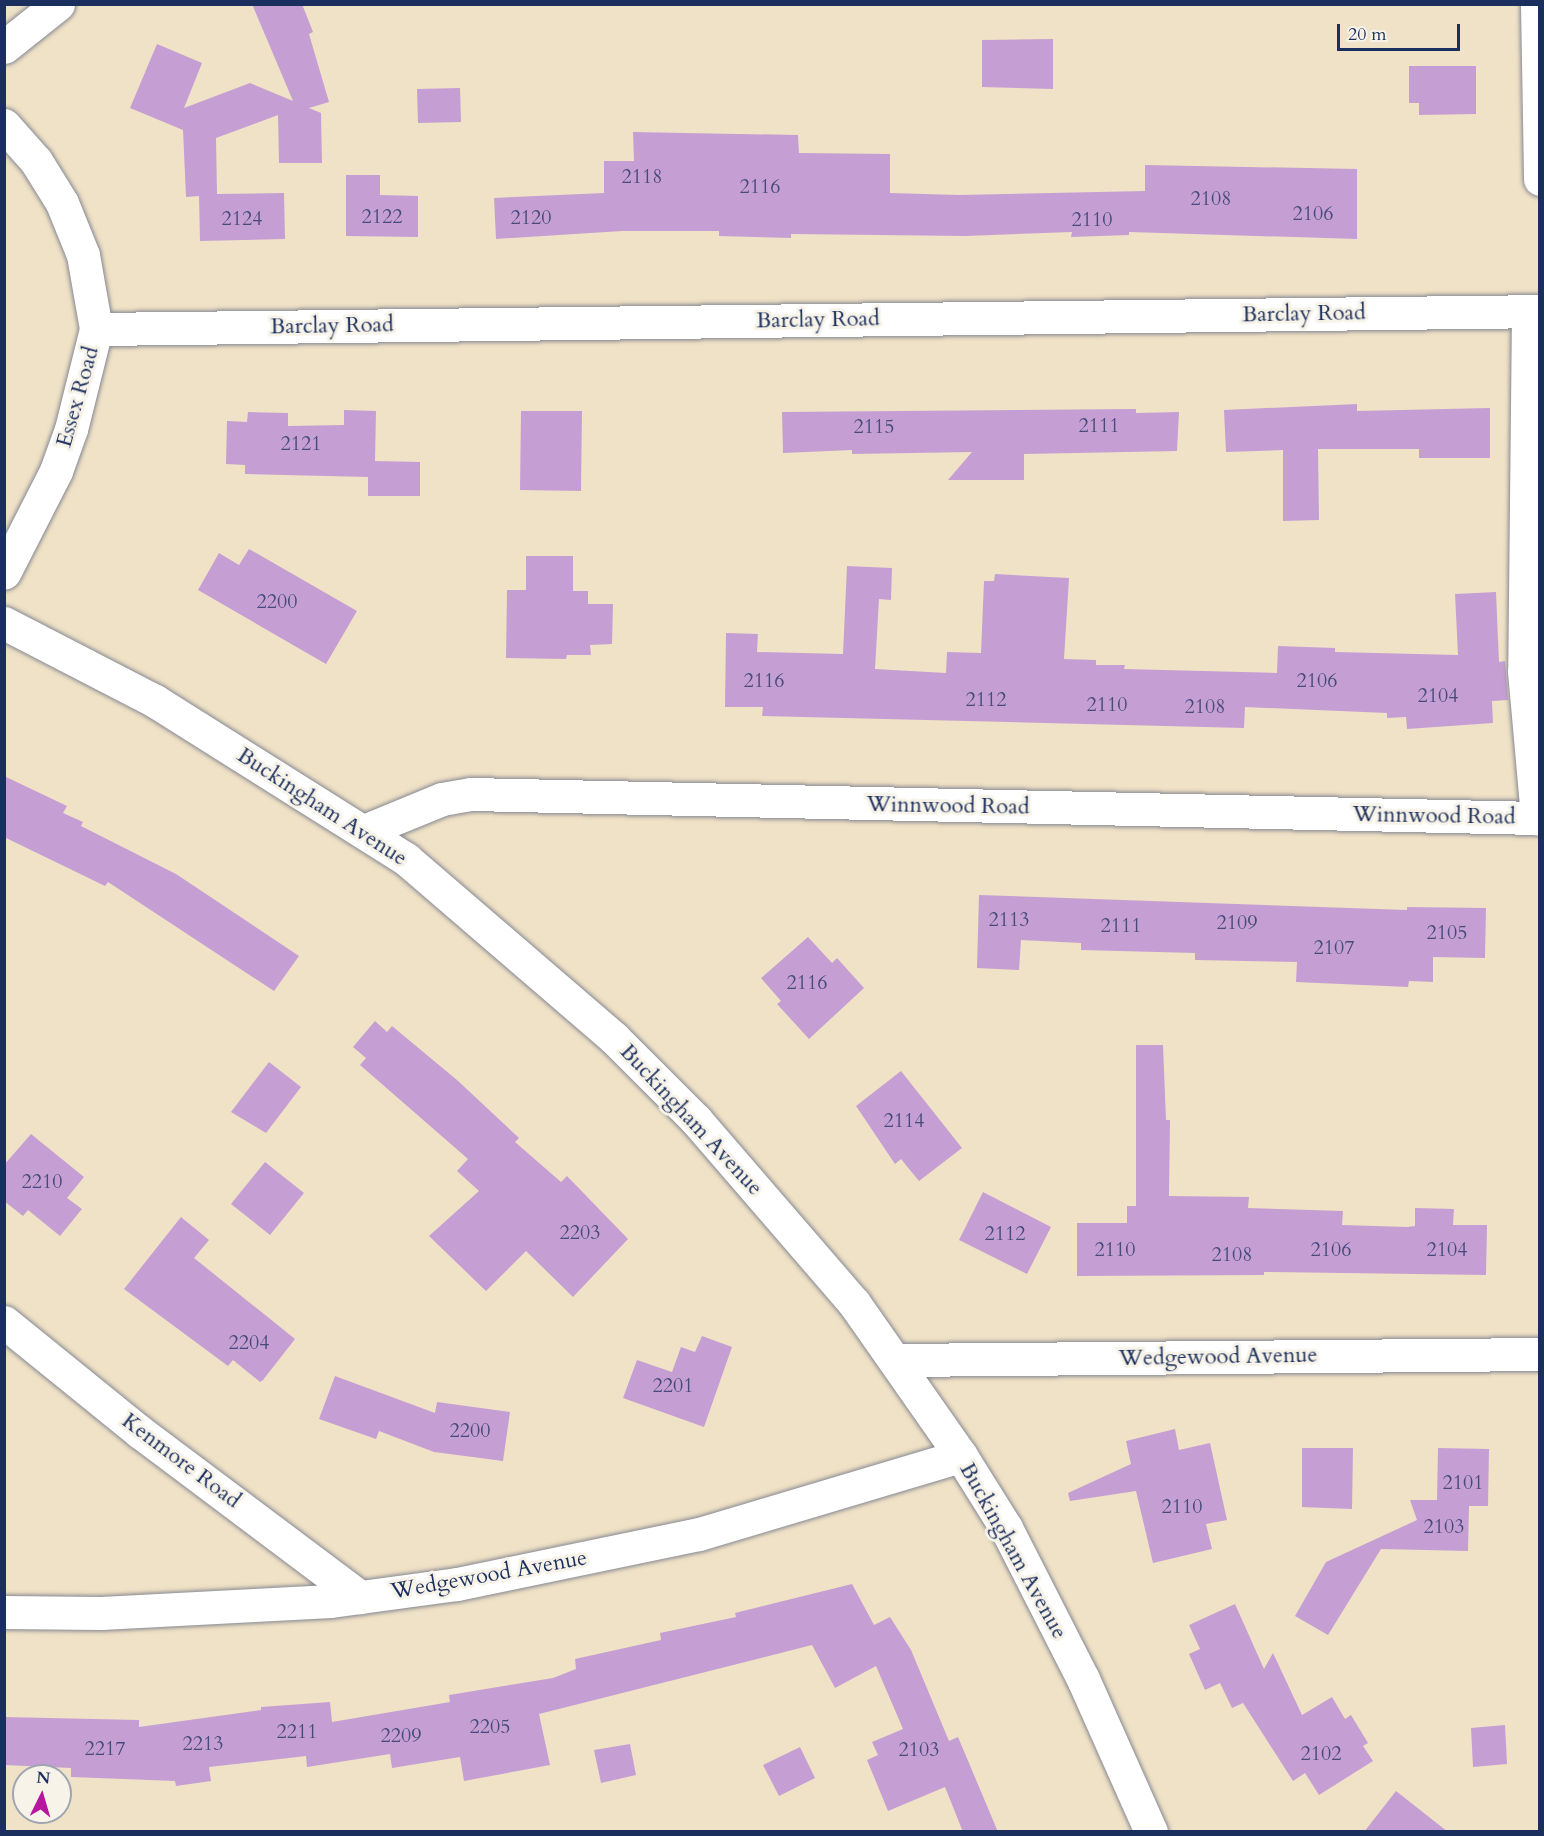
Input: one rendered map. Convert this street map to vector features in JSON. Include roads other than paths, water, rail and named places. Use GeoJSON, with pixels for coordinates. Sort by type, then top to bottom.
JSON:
{"type":"FeatureCollection","features":[{"type":"Feature","properties":{"kind":"street"},"geometry":{"type":"LineString","coordinates":[[4,47],[58,4]]}},
{"type":"Feature","properties":{"kind":"street"},"geometry":{"type":"LineString","coordinates":[[1537,4],[1539,178]]}},
{"type":"Feature","properties":{"kind":"street","name":"Essex Road"},"geometry":{"type":"LineString","coordinates":[[4,125],[36,161],[62,203],[83,255],[96,329],[71,429],[56,471],[4,573]]}},
{"type":"Feature","properties":{"kind":"street"},"geometry":{"type":"LineString","coordinates":[[1534,311],[1524,671],[1538,818]]}},
{"type":"Feature","properties":{"kind":"street","name":"Barclay Road"},"geometry":{"type":"LineString","coordinates":[[96,329],[1534,311]]}},
{"type":"Feature","properties":{"kind":"street","name":"Buckingham Avenue"},"geometry":{"type":"LineString","coordinates":[[4,623],[155,701],[364,831],[440,887],[614,1038],[704,1129],[854,1303],[961,1456],[1006,1528],[1083,1679],[1151,1832]]}},
{"type":"Feature","properties":{"kind":"street","name":"Winnwood Road"},"geometry":{"type":"LineString","coordinates":[[364,831],[442,799],[471,794],[1538,818]]}},
{"type":"Feature","properties":{"kind":"street","name":"Kenmore Road"},"geometry":{"type":"LineString","coordinates":[[4,1322],[140,1432],[360,1597]]}},
{"type":"Feature","properties":{"kind":"street","name":"Wedgewood Avenue"},"geometry":{"type":"LineString","coordinates":[[896,1360],[1539,1354]]}},
{"type":"Feature","properties":{"kind":"street","name":"Wedgewood Avenue"},"geometry":{"type":"LineString","coordinates":[[4,1612],[101,1613],[360,1597],[457,1584],[699,1534],[961,1456]]}}]}
